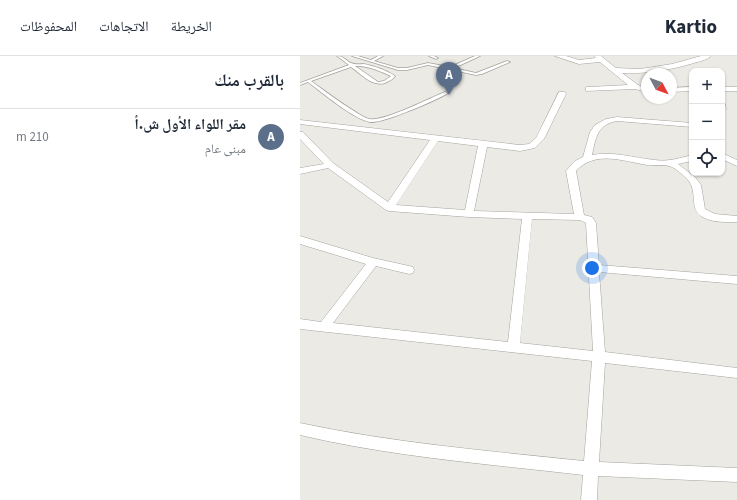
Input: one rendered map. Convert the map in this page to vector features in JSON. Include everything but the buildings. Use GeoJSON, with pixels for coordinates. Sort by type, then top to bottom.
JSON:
{"type":"FeatureCollection","features":[{"type":"Feature","properties":{"kind":"street"},"geometry":{"type":"LineString","coordinates":[[558,56],[579,62],[600,58],[635,87]]}},
{"type":"Feature","properties":{"kind":"street"},"geometry":{"type":"LineString","coordinates":[[615,70],[642,72],[660,70],[708,56]]}},
{"type":"Feature","properties":{"kind":"street"},"geometry":{"type":"LineString","coordinates":[[589,89],[635,87],[641,88]]}},
{"type":"Feature","properties":{"kind":"street"},"geometry":{"type":"LineString","coordinates":[[725,89],[737,89]]}},
{"type":"Feature","properties":{"kind":"street"},"geometry":{"type":"LineString","coordinates":[[677,90],[689,90]]}},
{"type":"Feature","properties":{"kind":"street"},"geometry":{"type":"LineString","coordinates":[[300,122],[520,148],[532,146],[540,139],[562,94]]}},
{"type":"Feature","properties":{"kind":"street"},"geometry":{"type":"LineString","coordinates":[[587,158],[593,132],[600,124],[608,120],[617,119],[689,125]]}},
{"type":"Feature","properties":{"kind":"street"},"geometry":{"type":"LineString","coordinates":[[300,134],[330,165],[389,208],[469,214],[580,217],[588,219],[591,223],[599,356],[589,500]]}},
{"type":"Feature","properties":{"kind":"street"},"geometry":{"type":"LineString","coordinates":[[389,208],[436,138]]}},
{"type":"Feature","properties":{"kind":"street"},"geometry":{"type":"LineString","coordinates":[[469,214],[483,143]]}},
{"type":"Feature","properties":{"kind":"street"},"geometry":{"type":"LineString","coordinates":[[580,217],[571,171],[575,164],[587,158],[600,156],[657,163],[681,162],[689,159]]}},
{"type":"Feature","properties":{"kind":"street"},"geometry":{"type":"LineString","coordinates":[[725,157],[737,163]]}},
{"type":"Feature","properties":{"kind":"street"},"geometry":{"type":"LineString","coordinates":[[671,162],[695,182],[698,188],[699,208],[703,214],[737,219]]}},
{"type":"Feature","properties":{"kind":"street"},"geometry":{"type":"LineString","coordinates":[[300,171],[330,165]]}},
{"type":"Feature","properties":{"kind":"street"},"geometry":{"type":"LineString","coordinates":[[513,348],[527,216]]}},
{"type":"Feature","properties":{"kind":"street"},"geometry":{"type":"LineString","coordinates":[[300,240],[373,262],[409,270]]}},
{"type":"Feature","properties":{"kind":"street"},"geometry":{"type":"LineString","coordinates":[[324,326],[373,262]]}},
{"type":"Feature","properties":{"kind":"street"},"geometry":{"type":"LineString","coordinates":[[594,268],[737,280]]}},
{"type":"Feature","properties":{"kind":"street"},"geometry":{"type":"LineString","coordinates":[[300,324],[599,356],[737,373]]}},
{"type":"Feature","properties":{"kind":"street"},"geometry":{"type":"LineString","coordinates":[[300,429],[331,436],[424,450],[591,469],[737,475]]}},
{"type":"Feature","properties":{"kind":"lane"},"geometry":{"type":"LineString","coordinates":[[300,84],[352,65],[359,64],[370,66],[390,74],[392,78],[379,84],[373,83],[352,65],[339,56]]}},
{"type":"Feature","properties":{"kind":"lane"},"geometry":{"type":"LineString","coordinates":[[354,56],[398,69],[407,69],[428,64],[476,74],[508,62]]}},
{"type":"Feature","properties":{"kind":"lane"},"geometry":{"type":"LineString","coordinates":[[370,61],[381,56]]}},
{"type":"Feature","properties":{"kind":"lane"},"geometry":{"type":"LineString","coordinates":[[431,56],[436,58]]}},
{"type":"Feature","properties":{"kind":"lane"},"geometry":{"type":"LineString","coordinates":[[449,69],[478,56]]}},
{"type":"Feature","properties":{"kind":"lane"},"geometry":{"type":"LineString","coordinates":[[308,81],[359,116],[371,121],[386,118],[446,93]]}},
{"type":"Feature","properties":{"kind":"place","name":"مقر اللواء الأول ش.أ"},"geometry":{"type":"Point","coordinates":[449,95]}}]}
